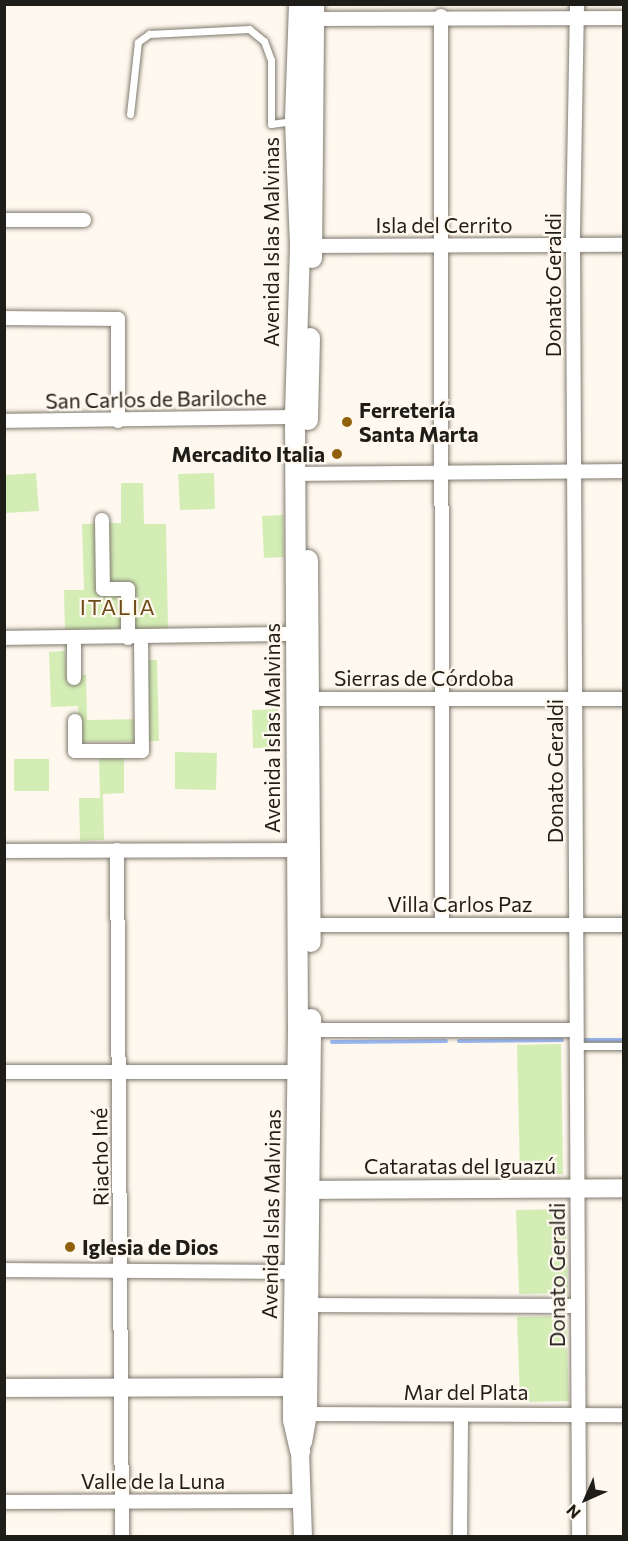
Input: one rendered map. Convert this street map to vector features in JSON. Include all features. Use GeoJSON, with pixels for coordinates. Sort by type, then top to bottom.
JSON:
{"type":"FeatureCollection","features":[{"type":"Feature","properties":{"kind":"main road","name":"Avenida Islas Malvinas"},"geometry":{"type":"LineString","coordinates":[[299,4],[295,121],[306,246]]}},
{"type":"Feature","properties":{"kind":"main road","name":"Avenida Islas Malvinas"},"geometry":{"type":"LineString","coordinates":[[300,1451],[293,1420],[300,1387],[303,1190],[304,850],[301,418],[312,9]]}},
{"type":"Feature","properties":{"kind":"main road","name":"Avenida Islas Malvinas"},"geometry":{"type":"LineString","coordinates":[[301,474],[295,634],[303,699]]}},
{"type":"Feature","properties":{"kind":"main road","name":"Avenida Islas Malvinas"},"geometry":{"type":"LineString","coordinates":[[301,1305],[294,1272],[303,1190],[296,1072],[304,1030]]}},
{"type":"Feature","properties":{"kind":"main road","name":"Avenida Islas Malvinas"},"geometry":{"type":"LineString","coordinates":[[300,1387],[307,1414],[300,1451]]}},
{"type":"Feature","properties":{"kind":"street"},"geometry":{"type":"LineString","coordinates":[[312,9],[441,16],[577,11],[624,18]]}},
{"type":"Feature","properties":{"kind":"street","name":"Donato Geraldi"},"geometry":{"type":"LineString","coordinates":[[577,11],[573,245],[576,471],[579,1536]]}},
{"type":"Feature","properties":{"kind":"street"},"geometry":{"type":"LineString","coordinates":[[441,16],[442,925]]}},
{"type":"Feature","properties":{"kind":"street"},"geometry":{"type":"LineString","coordinates":[[4,220],[84,220]]}},
{"type":"Feature","properties":{"kind":"street","name":"Isla del Cerrito"},"geometry":{"type":"LineString","coordinates":[[306,246],[624,245]]}},
{"type":"Feature","properties":{"kind":"street"},"geometry":{"type":"LineString","coordinates":[[4,318],[118,319],[117,421]]}},
{"type":"Feature","properties":{"kind":"street","name":"San Carlos de Bariloche"},"geometry":{"type":"LineString","coordinates":[[4,421],[301,418]]}},
{"type":"Feature","properties":{"kind":"street"},"geometry":{"type":"LineString","coordinates":[[301,474],[624,471]]}},
{"type":"Feature","properties":{"kind":"street"},"geometry":{"type":"LineString","coordinates":[[75,721],[75,752],[142,751],[135,638],[128,589],[103,589],[102,520]]}},
{"type":"Feature","properties":{"kind":"street"},"geometry":{"type":"LineString","coordinates":[[4,638],[135,638],[295,634]]}},
{"type":"Feature","properties":{"kind":"street"},"geometry":{"type":"LineString","coordinates":[[74,638],[74,678]]}},
{"type":"Feature","properties":{"kind":"street","name":"Sierras de Córdoba"},"geometry":{"type":"LineString","coordinates":[[303,699],[624,699]]}},
{"type":"Feature","properties":{"kind":"street","name":"Riacho Iné"},"geometry":{"type":"LineString","coordinates":[[117,849],[122,1270],[122,1536]]}},
{"type":"Feature","properties":{"kind":"street"},"geometry":{"type":"LineString","coordinates":[[4,851],[304,850]]}},
{"type":"Feature","properties":{"kind":"street","name":"Villa Carlos Paz"},"geometry":{"type":"LineString","coordinates":[[304,926],[624,925]]}},
{"type":"Feature","properties":{"kind":"street"},"geometry":{"type":"LineString","coordinates":[[304,1030],[576,1030]]}},
{"type":"Feature","properties":{"kind":"street"},"geometry":{"type":"LineString","coordinates":[[4,1072],[296,1072]]}},
{"type":"Feature","properties":{"kind":"street","name":"Cataratas del Iguazú"},"geometry":{"type":"LineString","coordinates":[[303,1190],[624,1188]]}},
{"type":"Feature","properties":{"kind":"street"},"geometry":{"type":"LineString","coordinates":[[4,1270],[294,1272]]}},
{"type":"Feature","properties":{"kind":"street"},"geometry":{"type":"LineString","coordinates":[[301,1305],[577,1306]]}},
{"type":"Feature","properties":{"kind":"street"},"geometry":{"type":"LineString","coordinates":[[4,1388],[300,1387]]}},
{"type":"Feature","properties":{"kind":"street","name":"Mar del Plata"},"geometry":{"type":"LineString","coordinates":[[307,1414],[624,1415]]}},
{"type":"Feature","properties":{"kind":"street"},"geometry":{"type":"LineString","coordinates":[[460,1536],[461,1415]]}},
{"type":"Feature","properties":{"kind":"street","name":"Avenida Islas Malvinas"},"geometry":{"type":"LineString","coordinates":[[300,1451],[303,1536]]}},
{"type":"Feature","properties":{"kind":"street","name":"Valle de la Luna"},"geometry":{"type":"LineString","coordinates":[[4,1502],[303,1501]]}},
{"type":"Feature","properties":{"kind":"lane"},"geometry":{"type":"LineString","coordinates":[[130,114],[135,52],[149,34],[249,29],[264,41],[271,60],[271,124],[295,121]]}},
{"type":"Feature","properties":{"kind":"lane"},"geometry":{"type":"LineString","coordinates":[[576,1046],[624,1046]]}},
{"type":"Feature","properties":{"kind":"green space"},"geometry":{"type":"Polygon","coordinates":[[[36,473],[39,511],[5,513],[5,475],[36,473]]]}},
{"type":"Feature","properties":{"kind":"green space"},"geometry":{"type":"Polygon","coordinates":[[[214,473],[215,509],[180,510],[178,474],[214,473]]]}},
{"type":"Feature","properties":{"kind":"green space"},"geometry":{"type":"Polygon","coordinates":[[[121,483],[143,483],[144,524],[166,524],[168,630],[65,632],[64,590],[84,590],[82,524],[121,523],[121,483]]]}},
{"type":"Feature","properties":{"kind":"green space"},"geometry":{"type":"Polygon","coordinates":[[[283,515],[284,557],[264,558],[262,516],[283,515]]]}},
{"type":"Feature","properties":{"kind":"green space"},"geometry":{"type":"Polygon","coordinates":[[[65,651],[66,675],[86,675],[87,720],[147,719],[146,660],[157,660],[159,741],[79,742],[78,706],[51,707],[49,652],[65,651]]]}},
{"type":"Feature","properties":{"kind":"green space"},"geometry":{"type":"Polygon","coordinates":[[[278,709],[279,748],[253,748],[252,710],[278,709]]]}},
{"type":"Feature","properties":{"kind":"green space"},"geometry":{"type":"Polygon","coordinates":[[[175,752],[217,753],[216,790],[175,789],[175,752]]]}},
{"type":"Feature","properties":{"kind":"green space"},"geometry":{"type":"Polygon","coordinates":[[[99,757],[124,757],[124,793],[103,794],[104,840],[80,841],[79,798],[100,798],[99,757]]]}},
{"type":"Feature","properties":{"kind":"green space"},"geometry":{"type":"Polygon","coordinates":[[[14,759],[49,759],[49,791],[14,791],[14,759]]]}},
{"type":"Feature","properties":{"kind":"green space"},"geometry":{"type":"Polygon","coordinates":[[[561,1044],[563,1174],[520,1175],[517,1045],[561,1044]]]}},
{"type":"Feature","properties":{"kind":"green space"},"geometry":{"type":"Polygon","coordinates":[[[565,1209],[568,1293],[519,1294],[516,1210],[565,1209]]]}},
{"type":"Feature","properties":{"kind":"green space"},"geometry":{"type":"Polygon","coordinates":[[[566,1316],[569,1401],[520,1402],[517,1317],[566,1316]]]}},
{"type":"Feature","properties":{"kind":"waterway"},"geometry":{"type":"LineString","coordinates":[[459,1041],[562,1040]]}},
{"type":"Feature","properties":{"kind":"waterway"},"geometry":{"type":"LineString","coordinates":[[583,1040],[624,1040]]}},
{"type":"Feature","properties":{"kind":"waterway"},"geometry":{"type":"LineString","coordinates":[[332,1042],[446,1041]]}},
{"type":"Feature","properties":{"kind":"place","name":"Ferretería Santa Marta"},"geometry":{"type":"Point","coordinates":[347,422]}},
{"type":"Feature","properties":{"kind":"place","name":"Mercadito Italia"},"geometry":{"type":"Point","coordinates":[337,454]}},
{"type":"Feature","properties":{"kind":"place","name":"Iglesia de Dios"},"geometry":{"type":"Point","coordinates":[70,1247]}},
{"type":"Feature","properties":{"kind":"district","name":"ITALIA"},"geometry":{"type":"Point","coordinates":[118,607]}}]}
